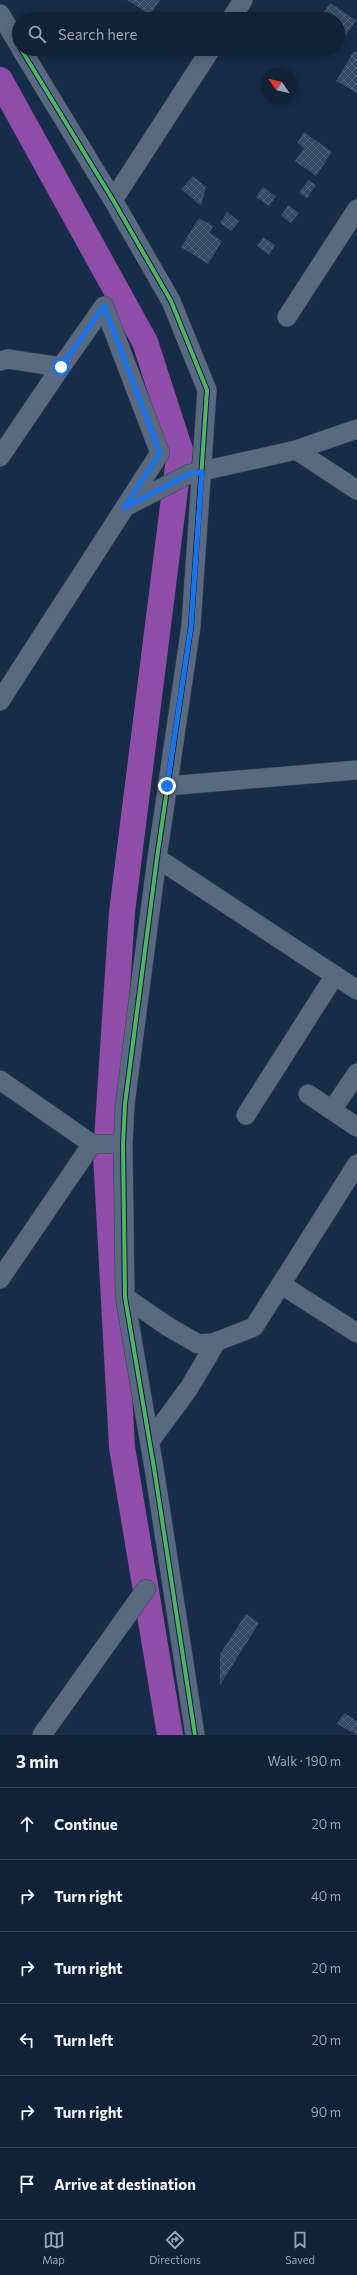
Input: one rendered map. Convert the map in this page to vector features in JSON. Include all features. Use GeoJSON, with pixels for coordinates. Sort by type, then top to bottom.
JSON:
{"type":"FeatureCollection","features":[{"type":"Feature","properties":{"kind":"street"},"geometry":{"type":"LineString","coordinates":[[235,12],[243,0]]}},
{"type":"Feature","properties":{"kind":"street"},"geometry":{"type":"LineString","coordinates":[[0,14],[12,34]]}},
{"type":"Feature","properties":{"kind":"street"},"geometry":{"type":"LineString","coordinates":[[25,56],[113,200],[171,302],[207,390],[195,473],[191,626],[157,858],[125,1104],[123,1144],[125,1297],[150,1441],[195,1735]]}},
{"type":"Feature","properties":{"kind":"street"},"geometry":{"type":"LineString","coordinates":[[113,200],[206,56]]}},
{"type":"Feature","properties":{"kind":"street"},"geometry":{"type":"LineString","coordinates":[[287,317],[357,209]]}},
{"type":"Feature","properties":{"kind":"street"},"geometry":{"type":"LineString","coordinates":[[0,457],[104,306],[160,453],[0,701]]}},
{"type":"Feature","properties":{"kind":"street"},"geometry":{"type":"LineString","coordinates":[[0,361],[8,359],[61,367]]}},
{"type":"Feature","properties":{"kind":"street"},"geometry":{"type":"LineString","coordinates":[[124,508],[166,485],[195,473],[296,450],[357,429]]}},
{"type":"Feature","properties":{"kind":"street"},"geometry":{"type":"LineString","coordinates":[[296,450],[357,490]]}},
{"type":"Feature","properties":{"kind":"street"},"geometry":{"type":"LineString","coordinates":[[167,786],[357,770]]}},
{"type":"Feature","properties":{"kind":"street"},"geometry":{"type":"LineString","coordinates":[[157,858],[357,990]]}},
{"type":"Feature","properties":{"kind":"street"},"geometry":{"type":"LineString","coordinates":[[246,1115],[335,975]]}},
{"type":"Feature","properties":{"kind":"street"},"geometry":{"type":"LineString","coordinates":[[332,1110],[357,1073]]}},
{"type":"Feature","properties":{"kind":"street"},"geometry":{"type":"LineString","coordinates":[[0,1080],[95,1144],[123,1144]]}},
{"type":"Feature","properties":{"kind":"street"},"geometry":{"type":"LineString","coordinates":[[308,1094],[357,1127]]}},
{"type":"Feature","properties":{"kind":"street"},"geometry":{"type":"LineString","coordinates":[[0,1279],[95,1144]]}},
{"type":"Feature","properties":{"kind":"street"},"geometry":{"type":"LineString","coordinates":[[125,1297],[167,1326],[198,1344],[217,1342],[254,1327],[356,1168]]}},
{"type":"Feature","properties":{"kind":"street"},"geometry":{"type":"LineString","coordinates":[[282,1285],[357,1333]]}},
{"type":"Feature","properties":{"kind":"street"},"geometry":{"type":"LineString","coordinates":[[150,1441],[189,1388],[217,1342]]}},
{"type":"Feature","properties":{"kind":"street"},"geometry":{"type":"LineString","coordinates":[[42,1735],[146,1589]]}},
{"type":"Feature","properties":{"kind":"building"},"geometry":{"type":"Polygon","coordinates":[[[127,0],[160,0],[152,12],[145,12],[127,0]]]}},
{"type":"Feature","properties":{"kind":"building"},"geometry":{"type":"Polygon","coordinates":[[[330,3],[344,12],[324,12],[330,3]]]}},
{"type":"Feature","properties":{"kind":"building"},"geometry":{"type":"Polygon","coordinates":[[[345,13],[356,20],[345,34],[345,13]]]}},
{"type":"Feature","properties":{"kind":"building"},"geometry":{"type":"Polygon","coordinates":[[[354,51],[357,53],[357,93],[336,81],[354,51]]]}},
{"type":"Feature","properties":{"kind":"building"},"geometry":{"type":"Polygon","coordinates":[[[304,132],[332,152],[316,176],[295,161],[304,148],[297,143],[304,132]]]}},
{"type":"Feature","properties":{"kind":"building"},"geometry":{"type":"Polygon","coordinates":[[[193,176],[206,187],[201,206],[181,189],[193,176]]]}},
{"type":"Feature","properties":{"kind":"building"},"geometry":{"type":"Polygon","coordinates":[[[308,180],[316,185],[307,198],[299,193],[308,180]]]}},
{"type":"Feature","properties":{"kind":"building"},"geometry":{"type":"Polygon","coordinates":[[[263,187],[276,196],[269,206],[256,197],[263,187]]]}},
{"type":"Feature","properties":{"kind":"building"},"geometry":{"type":"Polygon","coordinates":[[[288,205],[299,213],[291,223],[281,216],[288,205]]]}},
{"type":"Feature","properties":{"kind":"building"},"geometry":{"type":"Polygon","coordinates":[[[227,212],[239,221],[232,231],[220,223],[227,212]]]}},
{"type":"Feature","properties":{"kind":"building"},"geometry":{"type":"Polygon","coordinates":[[[199,218],[213,226],[210,233],[222,241],[208,264],[181,247],[199,218]]]}},
{"type":"Feature","properties":{"kind":"building"},"geometry":{"type":"Polygon","coordinates":[[[263,237],[275,245],[269,255],[257,246],[263,237]]]}},
{"type":"Feature","properties":{"kind":"building"},"geometry":{"type":"Polygon","coordinates":[[[246,1614],[259,1623],[220,1685],[220,1654],[246,1614]]]}},
{"type":"Feature","properties":{"kind":"building"},"geometry":{"type":"Polygon","coordinates":[[[344,1713],[357,1721],[357,1735],[337,1724],[344,1713]]]}},
{"type":"Feature","properties":{"kind":"waterway"},"geometry":{"type":"LineString","coordinates":[[0,80],[145,342],[180,450],[122,912],[106,1155],[122,1447],[170,1735]]}},
{"type":"Feature","properties":{"kind":"cycle path"},"geometry":{"type":"LineString","coordinates":[[25,56],[113,200],[171,301],[207,390],[191,626],[157,858],[125,1104],[123,1144],[125,1297],[155,1474],[195,1735]]}},
{"type":"Feature","properties":{"kind":"route"},"geometry":{"type":"LineString","coordinates":[[61,367],[104,306],[160,453],[124,508],[189,474],[202,472],[191,626],[167,786]]}}]}
